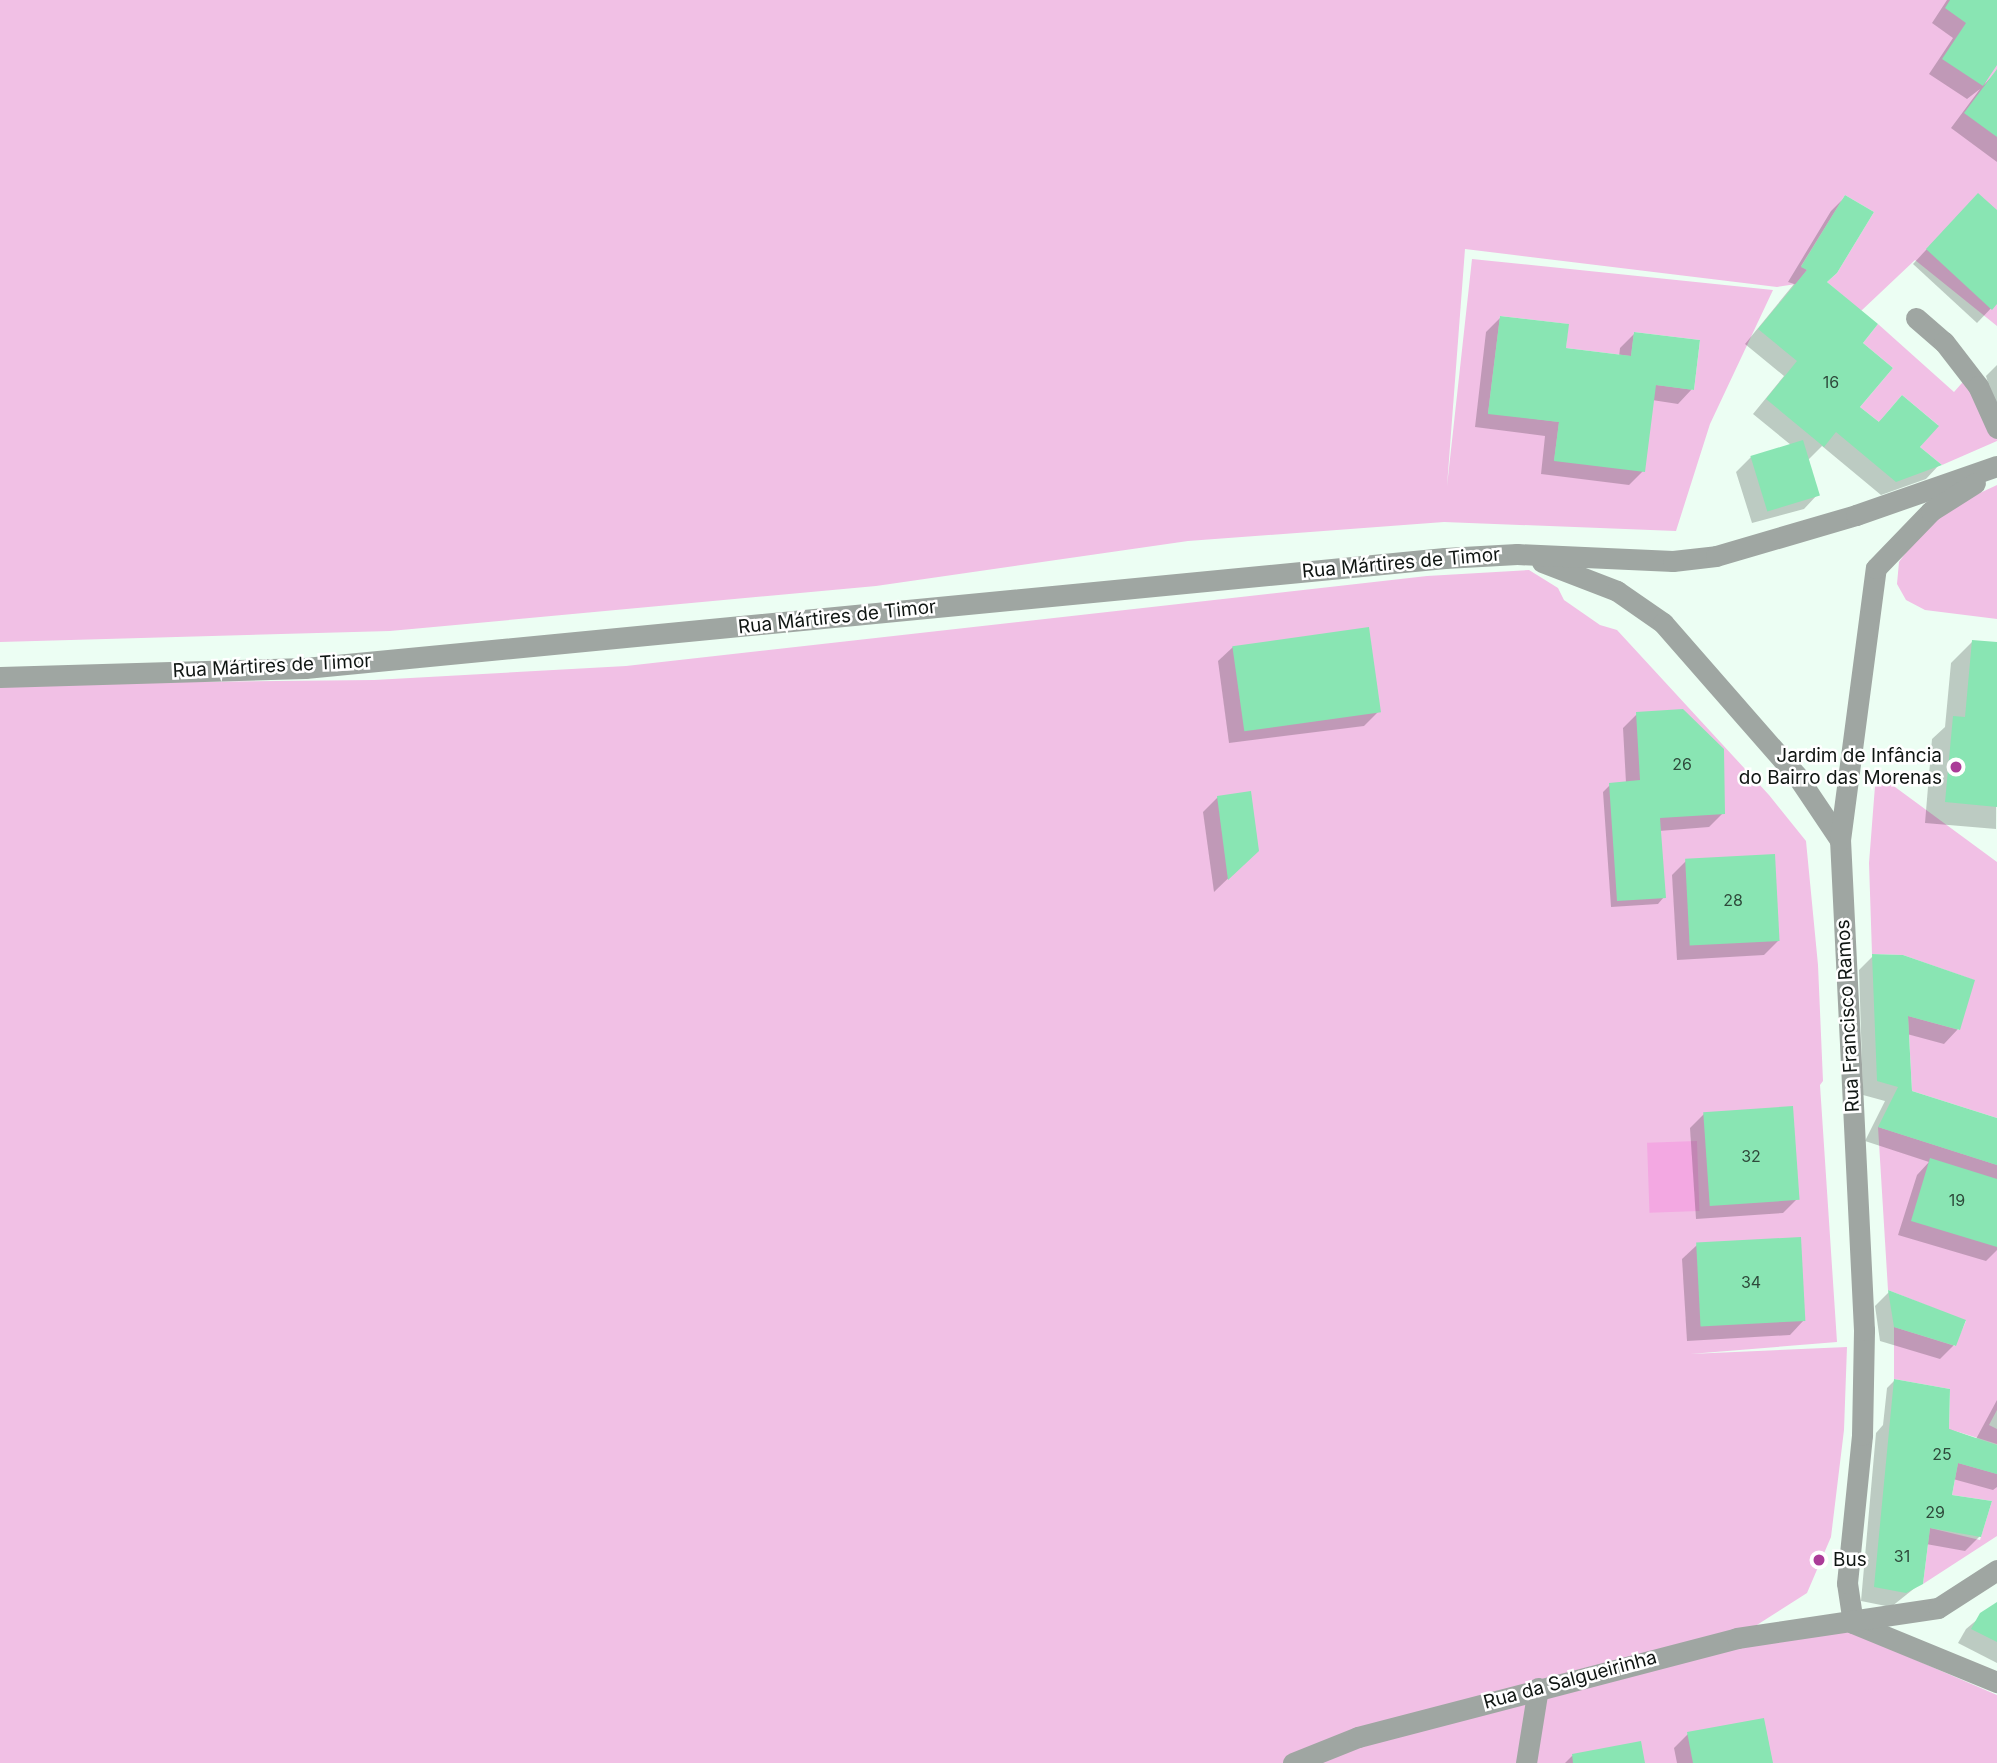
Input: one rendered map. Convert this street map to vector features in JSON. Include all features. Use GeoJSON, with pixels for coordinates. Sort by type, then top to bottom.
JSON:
{"type":"FeatureCollection","features":[{"type":"Feature","properties":{"kind":"street"},"geometry":{"type":"LineString","coordinates":[[1916,318],[1944,342],[1978,386],[1997,428]]}},
{"type":"Feature","properties":{"kind":"street","name":"Rua Francisco Ramos"},"geometry":{"type":"LineString","coordinates":[[1674,561],[1716,556],[1856,515],[1997,468]]}},
{"type":"Feature","properties":{"kind":"street","name":"Rua Francisco Ramos"},"geometry":{"type":"LineString","coordinates":[[1853,1623],[1847,1583],[1862,1435],[1864,1330],[1840,840],[1876,568],[1931,511],[1997,468]]}},
{"type":"Feature","properties":{"kind":"street"},"geometry":{"type":"LineString","coordinates":[[1517,554],[1587,576],[1663,623],[1797,776],[1840,840]]}},
{"type":"Feature","properties":{"kind":"street","name":"Rua Mártires de Timor"},"geometry":{"type":"LineString","coordinates":[[0,677],[305,668],[1517,554],[1674,561]]}},
{"type":"Feature","properties":{"kind":"street","name":"Rua da Salgueirinha"},"geometry":{"type":"LineString","coordinates":[[1293,1763],[1358,1737],[1737,1638],[1853,1623],[1938,1608],[1997,1570]]}},
{"type":"Feature","properties":{"kind":"street"},"geometry":{"type":"LineString","coordinates":[[1853,1623],[1997,1682]]}},
{"type":"Feature","properties":{"kind":"street"},"geometry":{"type":"LineString","coordinates":[[1526,1763],[1538,1688]]}},
{"type":"Feature","properties":{"kind":"shaded area"},"geometry":{"type":"Polygon","coordinates":[[[0,0],[1997,0],[1997,326],[1915,260],[1861,311],[1827,282],[1837,273],[1874,212],[1845,195],[1801,266],[1807,270],[1796,284],[1777,287],[1465,249],[1447,486],[1472,259],[1773,290],[1710,424],[1676,531],[1444,522],[1188,541],[876,586],[390,631],[0,642],[0,0]],[[1500,316],[1488,413],[1559,422],[1554,461],[1656,385],[1694,390],[1700,340],[1634,332],[1631,356],[1566,348],[1568,324],[1500,316]]]}},
{"type":"Feature","properties":{"kind":"shaded area"},"geometry":{"type":"Polygon","coordinates":[[[1878,324],[1954,392],[1969,375],[1997,428],[1997,441],[1942,465],[1920,447],[1938,425],[1902,395],[1879,422],[1860,407],[1893,368],[1863,343],[1878,324]]]}},
{"type":"Feature","properties":{"kind":"shaded area"},"geometry":{"type":"Polygon","coordinates":[[[1997,485],[1997,619],[1925,610],[1906,600],[1897,584],[1899,562],[1933,515],[1997,485]]]}},
{"type":"Feature","properties":{"kind":"shaded area"},"geometry":{"type":"Polygon","coordinates":[[[1529,570],[1558,588],[1564,600],[1600,625],[1617,630],[1769,795],[1806,841],[1818,965],[1823,1081],[1820,1085],[1837,1342],[1690,1354],[1847,1347],[1844,1430],[1831,1537],[1807,1593],[1738,1637],[1851,1632],[1997,1695],[1997,1763],[0,1763],[0,684],[374,680],[626,666],[1427,576],[1529,570]]]}},
{"type":"Feature","properties":{"kind":"shaded area"},"geometry":{"type":"Polygon","coordinates":[[[1876,773],[1997,862],[1997,1118],[1912,1091],[1908,1016],[1959,1030],[1974,980],[1903,955],[1872,954],[1869,863],[1876,773]]]}},
{"type":"Feature","properties":{"kind":"shaded area"},"geometry":{"type":"Polygon","coordinates":[[[1878,1127],[1997,1165],[1997,1410],[1989,1425],[1997,1429],[1997,1444],[1949,1429],[1950,1389],[1894,1379],[1894,1327],[1955,1346],[1966,1321],[1888,1290],[1878,1127]]]}},
{"type":"Feature","properties":{"kind":"shaded area"},"geometry":{"type":"Polygon","coordinates":[[[1697,1141],[1699,1211],[1649,1213],[1647,1143],[1697,1141]]]}},
{"type":"Feature","properties":{"kind":"shaded area"},"geometry":{"type":"Polygon","coordinates":[[[1958,1463],[1997,1474],[1997,1536],[1923,1584],[1930,1528],[1980,1540],[1992,1501],[1952,1495],[1958,1463]]]}},
{"type":"Feature","properties":{"kind":"building"},"geometry":{"type":"Polygon","coordinates":[[[1950,0],[1997,0],[1997,65],[1983,86],[1942,59],[1966,23],[1945,8],[1950,0]]]}},
{"type":"Feature","properties":{"kind":"building"},"geometry":{"type":"Polygon","coordinates":[[[1997,69],[1997,137],[1964,113],[1997,69]]]}},
{"type":"Feature","properties":{"kind":"building"},"geometry":{"type":"Polygon","coordinates":[[[1978,193],[1997,210],[1997,304],[1992,310],[1926,249],[1978,193]]]}},
{"type":"Feature","properties":{"kind":"building"},"geometry":{"type":"Polygon","coordinates":[[[1845,195],[1874,212],[1837,273],[1827,282],[1878,324],[1863,343],[1893,368],[1860,407],[1879,422],[1902,395],[1939,426],[1920,447],[1942,465],[1896,482],[1836,432],[1824,447],[1766,399],[1797,361],[1758,329],[1807,270],[1801,267],[1845,195]]]}},
{"type":"Feature","properties":{"kind":"building"},"geometry":{"type":"Polygon","coordinates":[[[1500,316],[1569,324],[1566,348],[1631,356],[1634,332],[1700,340],[1694,390],[1656,385],[1645,472],[1554,461],[1559,422],[1488,414],[1500,316]]]}},
{"type":"Feature","properties":{"kind":"building"},"geometry":{"type":"Polygon","coordinates":[[[1803,440],[1820,495],[1767,512],[1750,456],[1803,440]]]}},
{"type":"Feature","properties":{"kind":"building"},"geometry":{"type":"Polygon","coordinates":[[[1369,627],[1381,712],[1244,731],[1232,646],[1369,627]]]}},
{"type":"Feature","properties":{"kind":"building"},"geometry":{"type":"Polygon","coordinates":[[[1972,640],[1997,642],[1997,807],[1945,802],[1953,716],[1965,717],[1972,640]]]}},
{"type":"Feature","properties":{"kind":"building"},"geometry":{"type":"Polygon","coordinates":[[[1683,709],[1724,749],[1725,814],[1660,818],[1666,898],[1617,901],[1609,783],[1640,780],[1636,712],[1683,709]]]}},
{"type":"Feature","properties":{"kind":"building"},"geometry":{"type":"Polygon","coordinates":[[[1251,791],[1259,851],[1228,880],[1217,796],[1251,791]]]}},
{"type":"Feature","properties":{"kind":"building"},"geometry":{"type":"Polygon","coordinates":[[[1775,854],[1780,941],[1690,946],[1685,859],[1775,854]]]}},
{"type":"Feature","properties":{"kind":"building"},"geometry":{"type":"Polygon","coordinates":[[[1872,954],[1903,955],[1975,980],[1960,1030],[1908,1016],[1912,1091],[1997,1118],[1997,1165],[1878,1127],[1898,1087],[1877,1081],[1872,954]]]}},
{"type":"Feature","properties":{"kind":"building"},"geometry":{"type":"Polygon","coordinates":[[[1793,1106],[1800,1200],[1710,1206],[1703,1112],[1793,1106]]]}},
{"type":"Feature","properties":{"kind":"building"},"geometry":{"type":"Polygon","coordinates":[[[1930,1158],[1997,1179],[1997,1247],[1911,1221],[1930,1158]]]}},
{"type":"Feature","properties":{"kind":"building"},"geometry":{"type":"Polygon","coordinates":[[[1801,1237],[1805,1321],[1701,1326],[1696,1242],[1801,1237]]]}},
{"type":"Feature","properties":{"kind":"building"},"geometry":{"type":"Polygon","coordinates":[[[1888,1290],[1966,1320],[1956,1346],[1894,1327],[1888,1290]]]}},
{"type":"Feature","properties":{"kind":"building"},"geometry":{"type":"Polygon","coordinates":[[[1894,1379],[1950,1389],[1949,1429],[1997,1445],[1997,1474],[1958,1463],[1952,1495],[1992,1501],[1981,1537],[1930,1528],[1923,1584],[1906,1593],[1874,1587],[1894,1379]]]}},
{"type":"Feature","properties":{"kind":"building"},"geometry":{"type":"Polygon","coordinates":[[[1997,1602],[1997,1642],[1971,1629],[1980,1613],[1997,1602]]]}},
{"type":"Feature","properties":{"kind":"building"},"geometry":{"type":"Polygon","coordinates":[[[1764,1718],[1773,1763],[1693,1763],[1687,1732],[1764,1718]]]}},
{"type":"Feature","properties":{"kind":"building"},"geometry":{"type":"Polygon","coordinates":[[[1641,1741],[1645,1763],[1573,1763],[1572,1754],[1641,1741]]]}},
{"type":"Feature","properties":{"kind":"place","name":"Jardim de Infância do Bairro das Morenas"},"geometry":{"type":"Point","coordinates":[1956,767]}},
{"type":"Feature","properties":{"kind":"place","name":"Bus"},"geometry":{"type":"Point","coordinates":[1819,1560]}}]}
